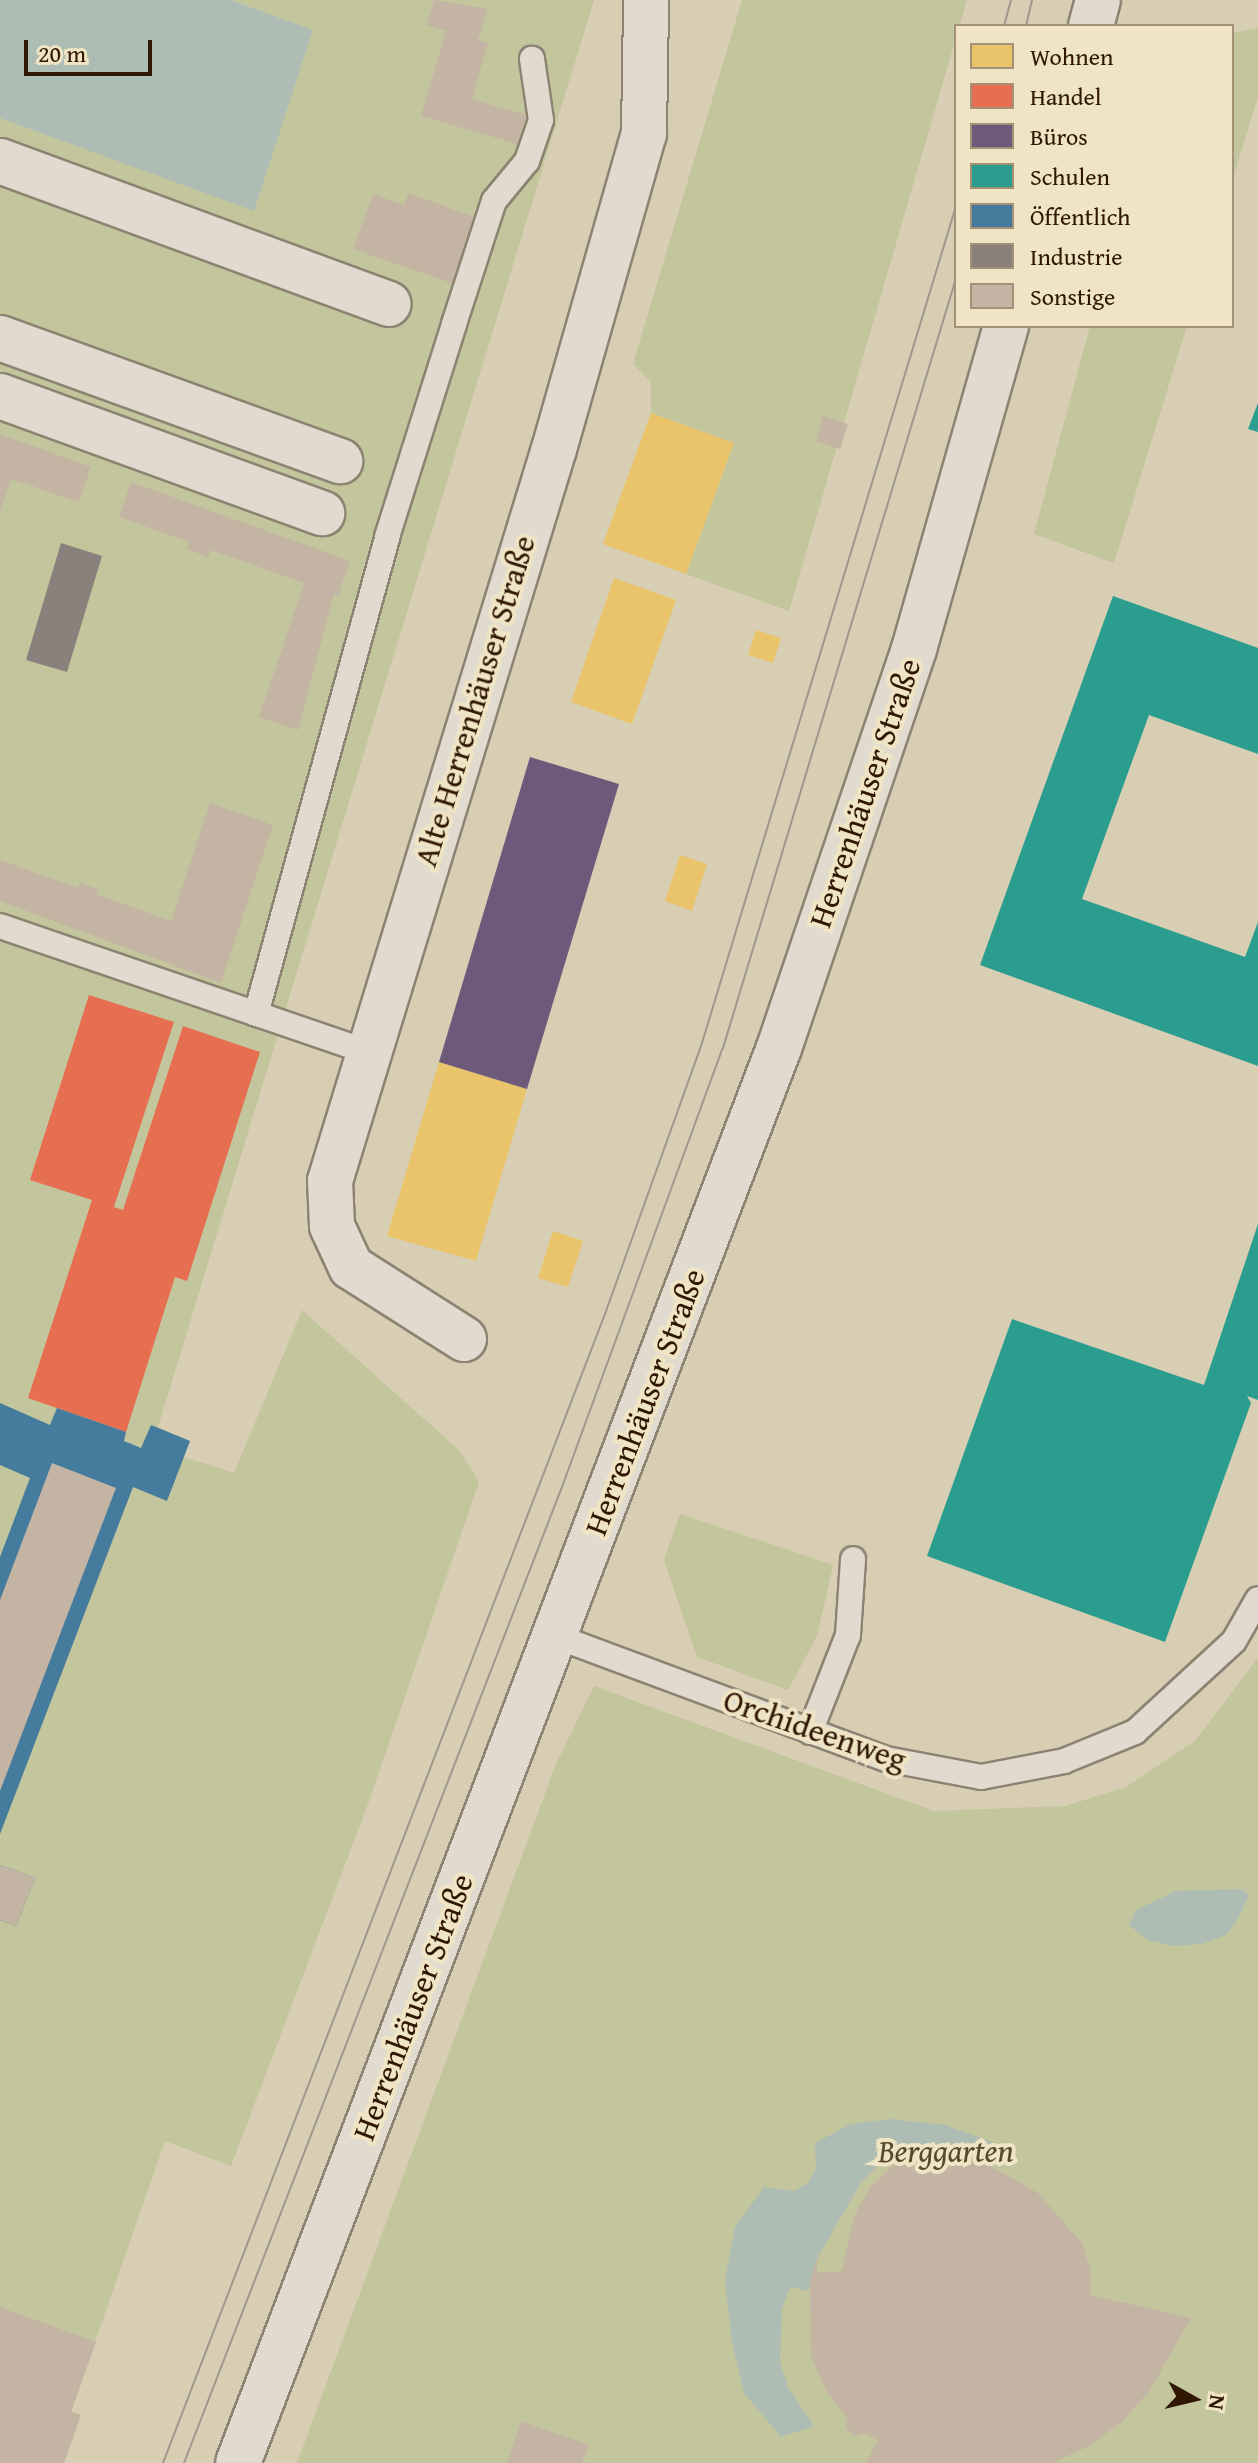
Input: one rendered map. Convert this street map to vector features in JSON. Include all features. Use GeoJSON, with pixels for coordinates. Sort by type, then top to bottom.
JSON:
{"type":"FeatureCollection","features":[{"type":"Feature","properties":{"kind":"street","name":"Alte Herrenhäuser Straße"},"geometry":{"type":"LineString","coordinates":[[464,1339],[351,1267],[332,1226],[330,1181],[366,1051],[554,449],[644,134],[646,0]]}},
{"type":"Feature","properties":{"kind":"street"},"geometry":{"type":"LineString","coordinates":[[1092,24],[1098,0]]}},
{"type":"Feature","properties":{"kind":"street"},"geometry":{"type":"LineString","coordinates":[[0,161],[389,304]]}},
{"type":"Feature","properties":{"kind":"street","name":"Herrenhäuser Straße"},"geometry":{"type":"LineString","coordinates":[[238,2463],[789,1019],[914,649],[1005,328]]}},
{"type":"Feature","properties":{"kind":"street"},"geometry":{"type":"LineString","coordinates":[[0,338],[340,461]]}},
{"type":"Feature","properties":{"kind":"street"},"geometry":{"type":"LineString","coordinates":[[0,396],[322,513]]}},
{"type":"Feature","properties":{"kind":"lane"},"geometry":{"type":"LineString","coordinates":[[256,1014],[387,537],[458,312],[494,201],[527,161],[538,132],[541,97],[532,59]]}},
{"type":"Feature","properties":{"kind":"lane"},"geometry":{"type":"LineString","coordinates":[[0,926],[366,1051]]}},
{"type":"Feature","properties":{"kind":"lane"},"geometry":{"type":"LineString","coordinates":[[810,1732],[848,1635],[853,1559]]}},
{"type":"Feature","properties":{"kind":"lane","name":"Orchideenweg"},"geometry":{"type":"LineString","coordinates":[[555,1636],[886,1759],[981,1777],[1064,1761],[1135,1732],[1173,1702],[1234,1641],[1258,1599]]}},
{"type":"Feature","properties":{"kind":"green space"},"geometry":{"type":"Polygon","coordinates":[[[231,0],[594,0],[158,1427],[190,1441],[184,1457],[234,1473],[302,1310],[459,1450],[479,1482],[368,1804],[231,2166],[165,2141],[71,2411],[81,2415],[64,2463],[0,2463],[0,118],[254,210],[313,30],[231,0]]]}},
{"type":"Feature","properties":{"kind":"green space"},"geometry":{"type":"Polygon","coordinates":[[[742,0],[967,0],[960,24],[954,24],[954,45],[789,611],[686,574],[734,443],[651,413],[651,382],[633,364],[742,0]]]}},
{"type":"Feature","properties":{"kind":"green space"},"geometry":{"type":"Polygon","coordinates":[[[1258,28],[1258,97],[1234,175],[1234,33],[1258,28]]]}},
{"type":"Feature","properties":{"kind":"green space"},"geometry":{"type":"Polygon","coordinates":[[[1089,328],[1186,328],[1114,563],[1034,534],[1089,328]]]}},
{"type":"Feature","properties":{"kind":"green space"},"geometry":{"type":"Polygon","coordinates":[[[680,1514],[833,1565],[817,1636],[788,1690],[697,1657],[664,1560],[680,1514]]]}},
{"type":"Feature","properties":{"kind":"green space","name":"Berggarten"},"geometry":{"type":"Polygon","coordinates":[[[1258,1658],[1258,2463],[297,2463],[556,1764],[594,1686],[934,1811],[1065,1806],[1126,1787],[1195,1741],[1258,1658]]]}},
{"type":"Feature","properties":{"kind":"shaded area"},"geometry":{"type":"Polygon","coordinates":[[[0,0],[231,0],[313,30],[254,211],[0,118],[0,0]]]}},
{"type":"Feature","properties":{"kind":"shaded area"},"geometry":{"type":"Polygon","coordinates":[[[1242,1889],[1249,1895],[1237,1921],[1226,1935],[1202,1944],[1173,1946],[1148,1940],[1129,1925],[1136,1910],[1176,1891],[1242,1889]]]}},
{"type":"Feature","properties":{"kind":"shaded area"},"geometry":{"type":"Polygon","coordinates":[[[890,2119],[945,2125],[1000,2145],[1018,2158],[928,2148],[878,2165],[860,2184],[817,2259],[808,2291],[790,2287],[782,2309],[780,2362],[788,2387],[814,2426],[781,2437],[744,2393],[732,2342],[725,2280],[735,2227],[764,2187],[793,2191],[808,2183],[816,2169],[815,2143],[851,2124],[890,2119]]]}},
{"type":"Feature","properties":{"kind":"building: Wohnen"},"geometry":{"type":"Polygon","coordinates":[[[651,413],[734,443],[686,574],[603,544],[651,413]]]}},
{"type":"Feature","properties":{"kind":"building: Wohnen"},"geometry":{"type":"Polygon","coordinates":[[[614,578],[676,600],[632,724],[571,702],[614,578]]]}},
{"type":"Feature","properties":{"kind":"building: Wohnen"},"geometry":{"type":"Polygon","coordinates":[[[756,630],[781,638],[773,663],[748,655],[756,630]]]}},
{"type":"Feature","properties":{"kind":"building: Wohnen"},"geometry":{"type":"Polygon","coordinates":[[[680,855],[707,864],[692,911],[665,901],[680,855]]]}},
{"type":"Feature","properties":{"kind":"building: Wohnen"},"geometry":{"type":"Polygon","coordinates":[[[439,1062],[527,1089],[476,1261],[387,1236],[439,1062]]]}},
{"type":"Feature","properties":{"kind":"building: Wohnen"},"geometry":{"type":"Polygon","coordinates":[[[553,1231],[583,1241],[568,1287],[538,1278],[553,1231]]]}},
{"type":"Feature","properties":{"kind":"building: Handel"},"geometry":{"type":"Polygon","coordinates":[[[89,995],[174,1022],[114,1207],[123,1210],[183,1026],[260,1052],[187,1281],[175,1277],[126,1432],[28,1398],[92,1200],[30,1180],[89,995]]]}},
{"type":"Feature","properties":{"kind":"building: Büros"},"geometry":{"type":"Polygon","coordinates":[[[530,757],[619,784],[527,1089],[439,1062],[530,757]]]}},
{"type":"Feature","properties":{"kind":"building: Schulen"},"geometry":{"type":"Polygon","coordinates":[[[1258,403],[1258,432],[1248,429],[1258,403]]]}},
{"type":"Feature","properties":{"kind":"building: Schulen"},"geometry":{"type":"Polygon","coordinates":[[[1113,596],[1258,648],[1258,754],[1149,715],[1082,899],[1245,957],[1258,922],[1258,1066],[980,965],[1113,596]]]}},
{"type":"Feature","properties":{"kind":"building: Schulen"},"geometry":{"type":"Polygon","coordinates":[[[1258,1224],[1258,1400],[1247,1396],[1251,1403],[1165,1642],[927,1556],[1012,1319],[1204,1385],[1258,1224]]]}},
{"type":"Feature","properties":{"kind":"building: Öffentlich"},"geometry":{"type":"Polygon","coordinates":[[[0,1403],[50,1425],[57,1408],[126,1432],[124,1441],[141,1448],[151,1425],[190,1441],[167,1501],[133,1487],[0,1834],[0,1557],[30,1478],[0,1465],[0,1403]]]}},
{"type":"Feature","properties":{"kind":"building: Öffentlich"},"geometry":{"type":"Polygon","coordinates":[[[0,1865],[35,1878],[16,1926],[0,1920],[0,1865]]]}},
{"type":"Feature","properties":{"kind":"building: Industrie"},"geometry":{"type":"Polygon","coordinates":[[[61,543],[102,556],[67,672],[26,660],[61,543]]]}},
{"type":"Feature","properties":{"kind":"building: Sonstige"},"geometry":{"type":"Polygon","coordinates":[[[434,0],[488,9],[478,40],[488,43],[472,99],[526,115],[517,144],[421,116],[446,31],[427,25],[434,0]]]}},
{"type":"Feature","properties":{"kind":"building: Sonstige"},"geometry":{"type":"Polygon","coordinates":[[[408,193],[480,219],[457,285],[353,249],[373,194],[404,205],[408,193]]]}},
{"type":"Feature","properties":{"kind":"building: Sonstige"},"geometry":{"type":"Polygon","coordinates":[[[823,416],[848,424],[840,449],[816,441],[823,416]]]}},
{"type":"Feature","properties":{"kind":"building: Sonstige"},"geometry":{"type":"Polygon","coordinates":[[[0,434],[91,467],[79,502],[11,479],[0,512],[0,434]]]}},
{"type":"Feature","properties":{"kind":"building: Sonstige"},"geometry":{"type":"Polygon","coordinates":[[[131,482],[350,561],[338,596],[334,594],[298,730],[259,717],[304,583],[211,550],[208,557],[187,549],[189,542],[119,517],[131,482]]]}},
{"type":"Feature","properties":{"kind":"building: Sonstige"},"geometry":{"type":"Polygon","coordinates":[[[210,803],[273,825],[221,983],[0,901],[0,860],[78,888],[80,883],[98,889],[96,894],[171,921],[210,803]]]}},
{"type":"Feature","properties":{"kind":"building: Sonstige"},"geometry":{"type":"Polygon","coordinates":[[[52,1463],[116,1488],[0,1791],[0,1600],[52,1463]]]}},
{"type":"Feature","properties":{"kind":"building: Sonstige"},"geometry":{"type":"Polygon","coordinates":[[[0,1865],[35,1878],[16,1926],[0,1920],[0,1865]]]}},
{"type":"Feature","properties":{"kind":"building: Sonstige"},"geometry":{"type":"Polygon","coordinates":[[[920,2155],[986,2164],[1037,2192],[1082,2243],[1091,2272],[1090,2295],[1191,2318],[1150,2390],[1123,2421],[1089,2446],[1052,2463],[866,2463],[878,2440],[864,2433],[855,2436],[846,2428],[847,2418],[825,2389],[811,2356],[810,2282],[817,2259],[817,2273],[842,2271],[854,2216],[871,2186],[893,2166],[920,2155]]]}},
{"type":"Feature","properties":{"kind":"building: Sonstige"},"geometry":{"type":"Polygon","coordinates":[[[0,2307],[96,2342],[71,2412],[81,2415],[64,2463],[0,2463],[0,2307]]]}},
{"type":"Feature","properties":{"kind":"building: Sonstige"},"geometry":{"type":"Polygon","coordinates":[[[521,2421],[589,2445],[582,2463],[507,2463],[521,2421]]]}},
{"type":"Feature","properties":{"kind":"tram line"},"geometry":{"type":"LineString","coordinates":[[1005,24],[1011,0]]}},
{"type":"Feature","properties":{"kind":"tram line"},"geometry":{"type":"LineString","coordinates":[[1026,24],[1032,0]]}},
{"type":"Feature","properties":{"kind":"tram line"},"geometry":{"type":"LineString","coordinates":[[163,2463],[605,1314],[702,1043],[954,213]]}},
{"type":"Feature","properties":{"kind":"tram line"},"geometry":{"type":"LineString","coordinates":[[184,2463],[562,1487],[723,1048],[954,285]]}}]}
